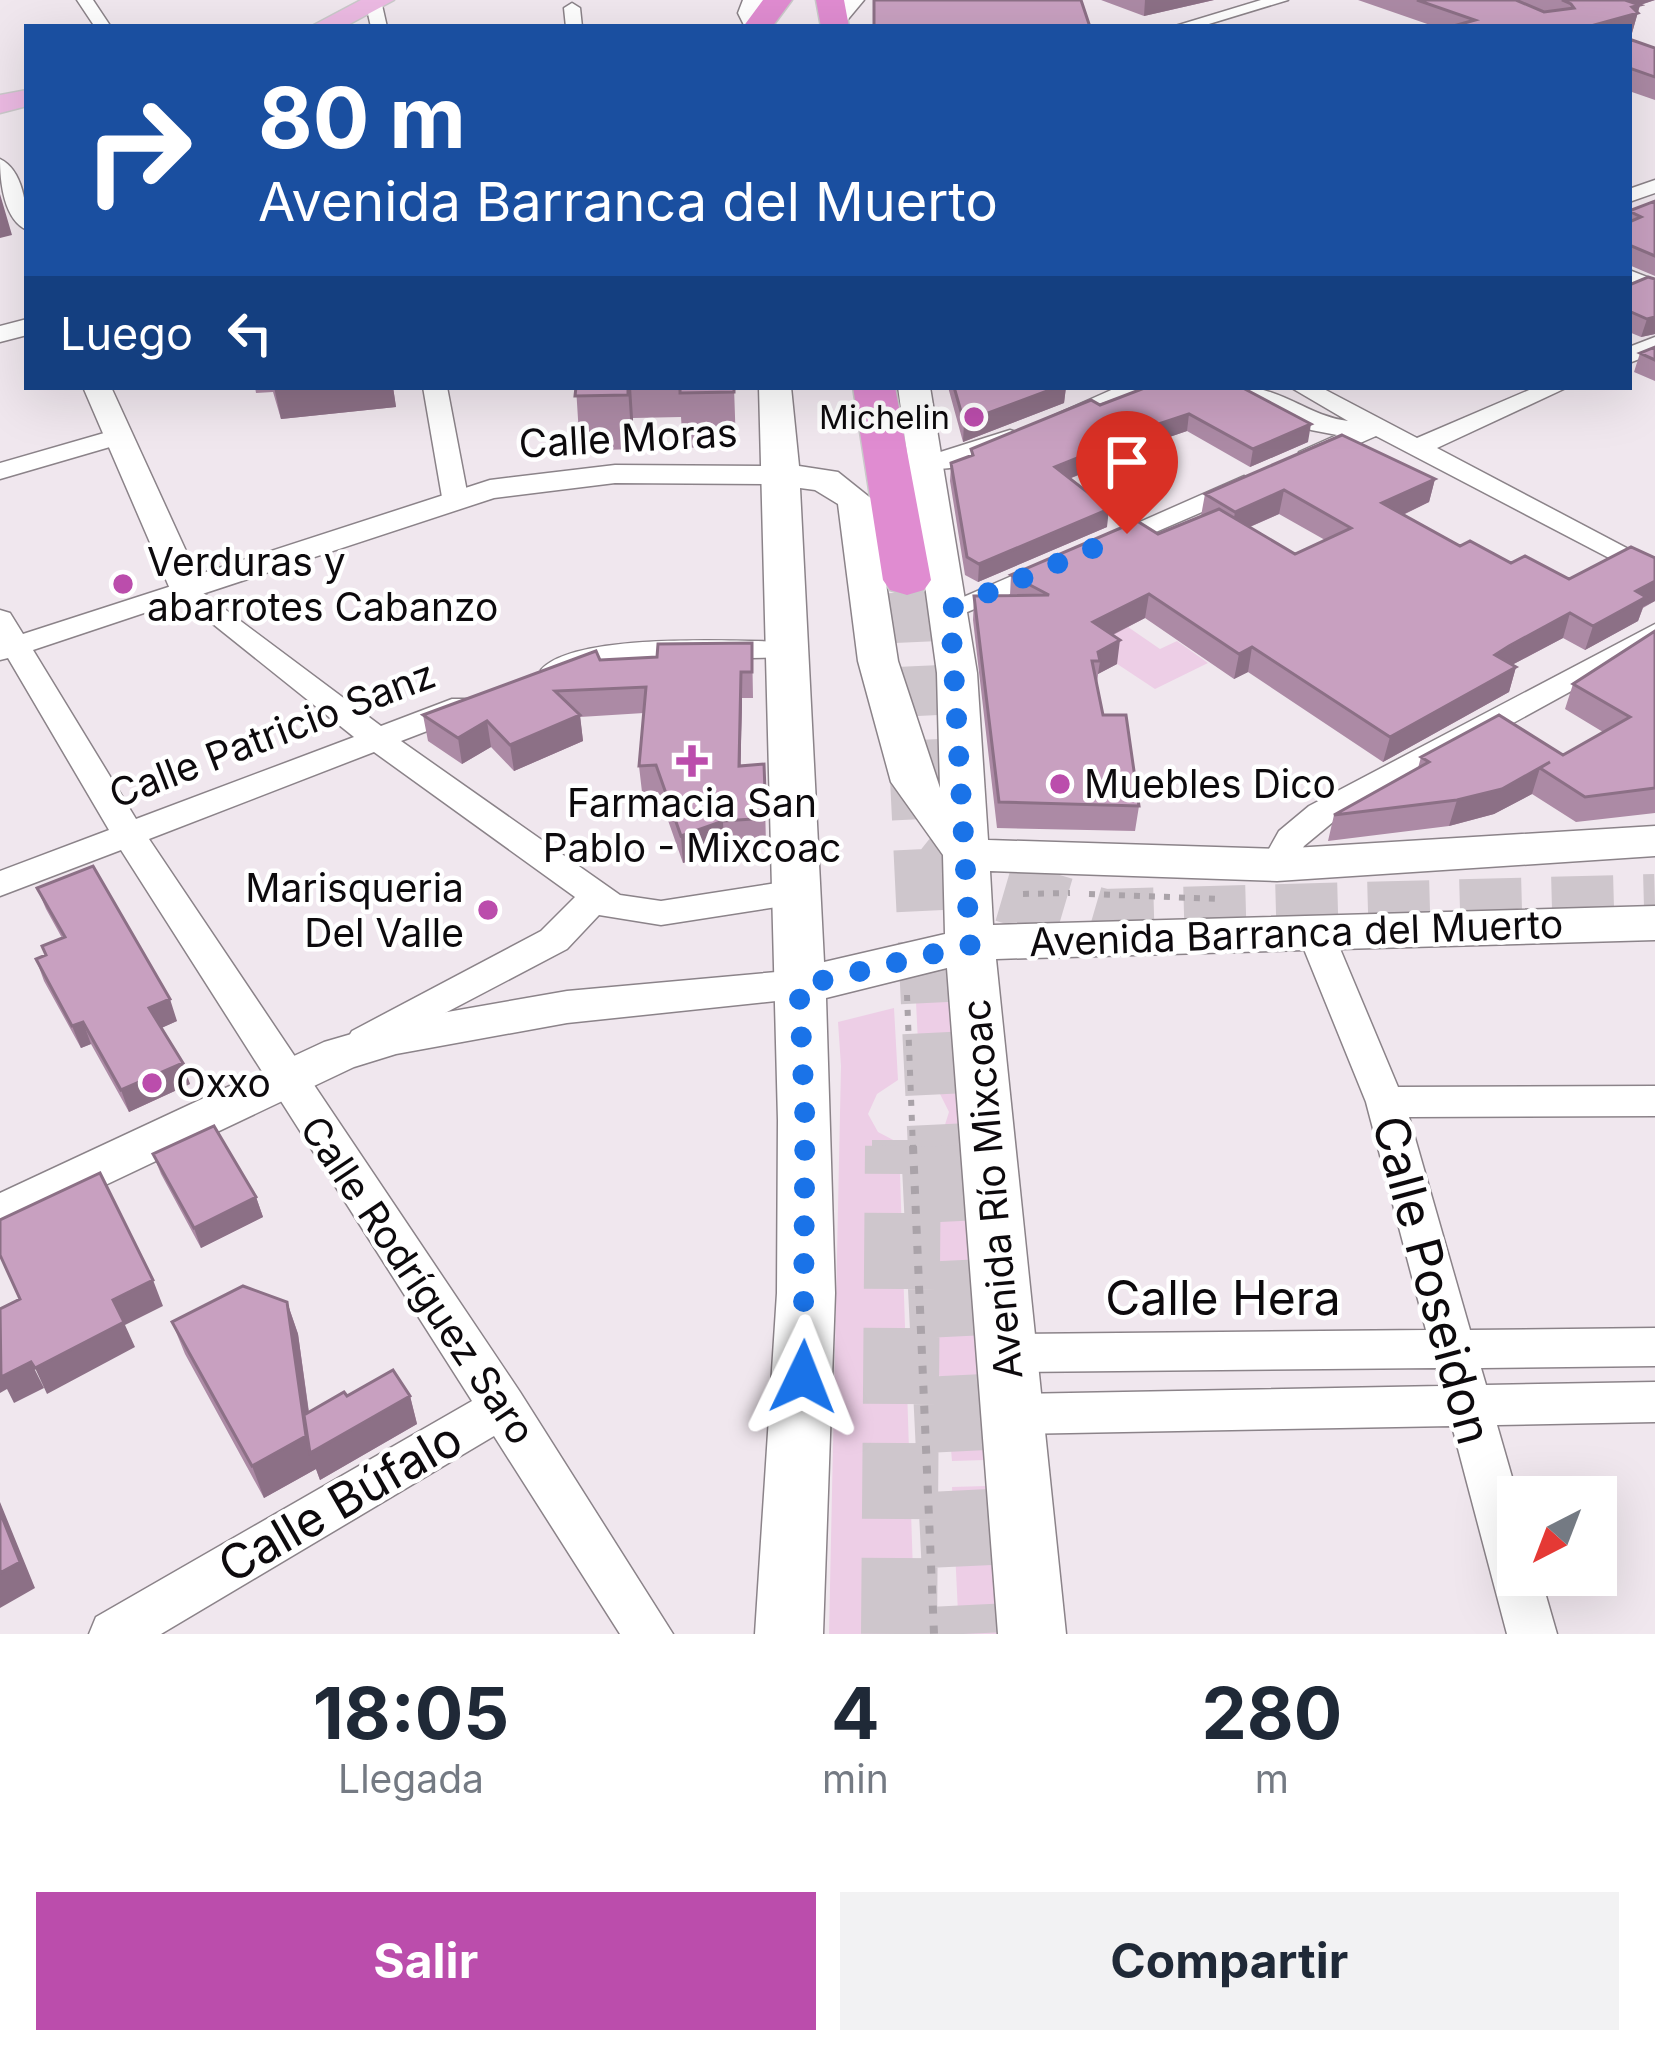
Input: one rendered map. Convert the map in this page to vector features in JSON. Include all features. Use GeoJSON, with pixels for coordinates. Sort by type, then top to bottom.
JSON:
{"type":"FeatureCollection","features":[{"type":"Feature","properties":{"kind":"highway"},"geometry":{"type":"LineString","coordinates":[[758,24],[778,0]]}},
{"type":"Feature","properties":{"kind":"highway"},"geometry":{"type":"LineString","coordinates":[[875,390],[907,580]]}},
{"type":"Feature","properties":{"kind":"main road"},"geometry":{"type":"LineString","coordinates":[[343,24],[378,11]]}},
{"type":"Feature","properties":{"kind":"main road"},"geometry":{"type":"LineString","coordinates":[[775,390],[788,651],[806,1293],[790,1634]]}},
{"type":"Feature","properties":{"kind":"main road","name":"Avenida Río Mixcoac"},"geometry":{"type":"LineString","coordinates":[[915,390],[950,609],[970,945],[1032,1634]]}},
{"type":"Feature","properties":{"kind":"main road"},"geometry":{"type":"LineString","coordinates":[[782,475],[832,482],[856,503],[878,661],[913,782],[967,855]]}},
{"type":"Feature","properties":{"kind":"main road","name":"Avenida Barranca del Muerto"},"geometry":{"type":"LineString","coordinates":[[967,855],[1277,865],[1655,842]]}},
{"type":"Feature","properties":{"kind":"main road"},"geometry":{"type":"LineString","coordinates":[[1423,857],[1453,868],[1475,887],[1482,909],[1471,928]]}},
{"type":"Feature","properties":{"kind":"main road"},"geometry":{"type":"LineString","coordinates":[[1085,862],[1066,883],[1065,907],[1074,928],[1088,938]]}},
{"type":"Feature","properties":{"kind":"main road","name":"Avenida Barranca del Muerto"},"geometry":{"type":"LineString","coordinates":[[799,986],[970,945],[1655,923]]}},
{"type":"Feature","properties":{"kind":"street"},"geometry":{"type":"LineString","coordinates":[[1191,24],[1280,0]]}},
{"type":"Feature","properties":{"kind":"street"},"geometry":{"type":"LineString","coordinates":[[572,8],[574,24]]}},
{"type":"Feature","properties":{"kind":"street"},"geometry":{"type":"LineString","coordinates":[[0,166],[24,218]]}},
{"type":"Feature","properties":{"kind":"street"},"geometry":{"type":"LineString","coordinates":[[98,390],[188,590],[377,740],[595,898],[629,911],[661,913],[796,892]]}},
{"type":"Feature","properties":{"kind":"street"},"geometry":{"type":"LineString","coordinates":[[436,390],[455,496]]}},
{"type":"Feature","properties":{"kind":"street"},"geometry":{"type":"LineString","coordinates":[[928,460],[956,459],[1132,390]]}},
{"type":"Feature","properties":{"kind":"street"},"geometry":{"type":"LineString","coordinates":[[1255,390],[1320,425],[1372,429]]}},
{"type":"Feature","properties":{"kind":"street"},"geometry":{"type":"LineString","coordinates":[[1307,390],[1372,429],[1418,447],[1655,574]]}},
{"type":"Feature","properties":{"kind":"street"},"geometry":{"type":"LineString","coordinates":[[1418,447],[1549,390]]}},
{"type":"Feature","properties":{"kind":"street"},"geometry":{"type":"LineString","coordinates":[[950,609],[1372,429]]}},
{"type":"Feature","properties":{"kind":"street"},"geometry":{"type":"LineString","coordinates":[[0,471],[118,436]]}},
{"type":"Feature","properties":{"kind":"street","name":"Calle Moras"},"geometry":{"type":"LineString","coordinates":[[5,639],[188,590],[455,496],[615,474],[782,475]]}},
{"type":"Feature","properties":{"kind":"street"},"geometry":{"type":"LineString","coordinates":[[1277,865],[1292,839],[1321,814],[1655,633]]}},
{"type":"Feature","properties":{"kind":"street","name":"Calle Rodríguez Saro"},"geometry":{"type":"LineString","coordinates":[[5,639],[647,1634]]}},
{"type":"Feature","properties":{"kind":"street"},"geometry":{"type":"LineString","coordinates":[[528,681],[613,654],[788,651]]}},
{"type":"Feature","properties":{"kind":"street","name":"Calle Patricio Sanz"},"geometry":{"type":"LineString","coordinates":[[0,884],[485,698]]}},
{"type":"Feature","properties":{"kind":"street"},"geometry":{"type":"LineString","coordinates":[[0,1215],[286,1081],[554,940],[595,898]]}},
{"type":"Feature","properties":{"kind":"street","name":"Calle Poseidon"},"geometry":{"type":"LineString","coordinates":[[1315,932],[1385,1102],[1532,1634]]}},
{"type":"Feature","properties":{"kind":"street"},"geometry":{"type":"LineString","coordinates":[[340,1054],[501,1014],[799,986]]}},
{"type":"Feature","properties":{"kind":"street"},"geometry":{"type":"LineString","coordinates":[[1385,1102],[1655,1101]]}},
{"type":"Feature","properties":{"kind":"street","name":"Calle Hera"},"geometry":{"type":"LineString","coordinates":[[1009,1383],[1452,1351],[1655,1347]]}},
{"type":"Feature","properties":{"kind":"street"},"geometry":{"type":"LineString","coordinates":[[1009,1383],[1465,1403],[1655,1402]]}},
{"type":"Feature","properties":{"kind":"street","name":"Calle Búfalo"},"geometry":{"type":"LineString","coordinates":[[114,1634],[504,1406]]}},
{"type":"Feature","properties":{"kind":"path"},"geometry":{"type":"LineString","coordinates":[[906,961],[934,1634]]}},
{"type":"Feature","properties":{"kind":"shaded area"},"geometry":{"type":"Polygon","coordinates":[[[1128,627],[1160,649],[1177,641],[1208,663],[1155,689],[1090,646],[1128,627]]]}},
{"type":"Feature","properties":{"kind":"shaded area"},"geometry":{"type":"Polygon","coordinates":[[[951,993],[974,1298],[932,1299],[923,1143],[943,1131],[949,1112],[939,1092],[920,1083],[916,1002],[951,993]]]}},
{"type":"Feature","properties":{"kind":"shaded area"},"geometry":{"type":"Polygon","coordinates":[[[894,1008],[898,1080],[877,1094],[868,1114],[878,1132],[899,1143],[915,1634],[829,1634],[841,1066],[838,1022],[894,1008]]]}},
{"type":"Feature","properties":{"kind":"shaded area"},"geometry":{"type":"Polygon","coordinates":[[[933,1320],[975,1320],[985,1460],[952,1461],[945,1382],[938,1374],[933,1320]]]}},
{"type":"Feature","properties":{"kind":"shaded area"},"geometry":{"type":"Polygon","coordinates":[[[986,1486],[997,1634],[959,1634],[952,1487],[986,1486]]]}},
{"type":"Feature","properties":{"kind":"building"},"geometry":{"type":"Polygon","coordinates":[[[874,0],[1081,0],[1089,24],[874,24],[874,0]]]}},
{"type":"Feature","properties":{"kind":"building"},"geometry":{"type":"Polygon","coordinates":[[[1417,0],[1516,0],[1544,12],[1574,8],[1562,0],[1625,0],[1640,5],[1632,7],[1638,13],[1598,24],[1461,24],[1475,20],[1417,0]]]}},
{"type":"Feature","properties":{"kind":"building"},"geometry":{"type":"Polygon","coordinates":[[[1632,40],[1655,48],[1655,77],[1632,69],[1632,40]]]}},
{"type":"Feature","properties":{"kind":"building"},"geometry":{"type":"Polygon","coordinates":[[[1655,201],[1655,256],[1632,246],[1632,221],[1641,217],[1632,210],[1655,201]]]}},
{"type":"Feature","properties":{"kind":"building"},"geometry":{"type":"Polygon","coordinates":[[[1655,279],[1655,317],[1632,312],[1632,284],[1655,279]]]}},
{"type":"Feature","properties":{"kind":"building"},"geometry":{"type":"Polygon","coordinates":[[[1655,347],[1655,360],[1640,353],[1655,347]]]}},
{"type":"Feature","properties":{"kind":"building"},"geometry":{"type":"Polygon","coordinates":[[[576,390],[628,390],[628,395],[575,396],[576,390]]]}},
{"type":"Feature","properties":{"kind":"building"},"geometry":{"type":"Polygon","coordinates":[[[680,390],[734,390],[734,392],[680,390]]]}},
{"type":"Feature","properties":{"kind":"building","name":"Michelin"},"geometry":{"type":"Polygon","coordinates":[[[955,390],[1050,390],[964,422],[955,390]]]}},
{"type":"Feature","properties":{"kind":"building"},"geometry":{"type":"Polygon","coordinates":[[[1139,390],[1247,390],[1311,424],[1253,449],[1189,414],[1095,445],[1100,449],[1055,467],[1109,509],[979,564],[967,557],[951,463],[973,455],[971,449],[1091,400],[1100,405],[1139,390]]]}},
{"type":"Feature","properties":{"kind":"building"},"geometry":{"type":"Polygon","coordinates":[[[1342,435],[1435,479],[1382,503],[1460,546],[1470,541],[1511,563],[1525,556],[1569,579],[1631,547],[1655,558],[1655,581],[1636,591],[1646,597],[1593,626],[1570,613],[1509,646],[1495,655],[1516,667],[1390,737],[1252,647],[1239,654],[1149,594],[1093,622],[1120,640],[1098,652],[1100,661],[1092,661],[1103,715],[1126,715],[1139,806],[999,802],[974,596],[1049,595],[1011,575],[1137,521],[1158,534],[1219,509],[1295,554],[1351,528],[1284,490],[1235,512],[1205,494],[1342,435]]]}},
{"type":"Feature","properties":{"kind":"building"},"geometry":{"type":"Polygon","coordinates":[[[1655,631],[1655,788],[1585,797],[1540,768],[1550,762],[1502,789],[1457,800],[1334,815],[1429,762],[1421,757],[1499,715],[1563,755],[1630,717],[1573,684],[1655,631]]]}},
{"type":"Feature","properties":{"kind":"building"},"geometry":{"type":"Polygon","coordinates":[[[752,643],[752,672],[741,672],[739,766],[764,764],[766,818],[723,821],[681,836],[656,765],[639,766],[646,687],[555,691],[580,715],[510,745],[487,721],[458,738],[423,715],[596,651],[600,660],[657,657],[658,644],[752,643]]]}},
{"type":"Feature","properties":{"kind":"building"},"geometry":{"type":"Polygon","coordinates":[[[93,866],[170,999],[149,1008],[183,1063],[121,1090],[83,1022],[72,1026],[36,959],[46,955],[42,946],[65,937],[37,888],[93,866]]]}},
{"type":"Feature","properties":{"kind":"building"},"geometry":{"type":"Polygon","coordinates":[[[214,1126],[256,1197],[194,1228],[153,1154],[214,1126]]]}},
{"type":"Feature","properties":{"kind":"building"},"geometry":{"type":"Polygon","coordinates":[[[100,1173],[153,1280],[113,1300],[124,1322],[35,1368],[31,1362],[1,1377],[0,1309],[20,1299],[0,1255],[0,1220],[100,1173]]]}},
{"type":"Feature","properties":{"kind":"building"},"geometry":{"type":"Polygon","coordinates":[[[243,1286],[287,1302],[306,1436],[252,1466],[172,1322],[243,1286]]]}},
{"type":"Feature","properties":{"kind":"building"},"geometry":{"type":"Polygon","coordinates":[[[393,1370],[410,1396],[310,1453],[304,1415],[393,1370]]]}},
{"type":"Feature","properties":{"kind":"building"},"geometry":{"type":"Polygon","coordinates":[[[0,1512],[20,1562],[0,1573],[0,1512]]]}},
{"type":"Feature","properties":{"kind":"tunnel"},"geometry":{"type":"LineString","coordinates":[[880,390],[890,449]]}},
{"type":"Feature","properties":{"kind":"tunnel"},"geometry":{"type":"LineString","coordinates":[[889,446],[912,591],[920,760]]}},
{"type":"Feature","properties":{"kind":"tunnel"},"geometry":{"type":"LineString","coordinates":[[920,757],[939,1149]]}},
{"type":"Feature","properties":{"kind":"tunnel"},"geometry":{"type":"LineString","coordinates":[[927,842],[958,867],[1004,891],[1103,920],[1655,905]]}},
{"type":"Feature","properties":{"kind":"tunnel"},"geometry":{"type":"LineString","coordinates":[[903,1140],[903,1146]]}},
{"type":"Feature","properties":{"kind":"tunnel"},"geometry":{"type":"LineString","coordinates":[[899,1634],[903,1146]]}},
{"type":"Feature","properties":{"kind":"tunnel"},"geometry":{"type":"LineString","coordinates":[[939,1146],[963,1634]]}},
{"type":"Feature","properties":{"kind":"place","name":"Michelin"},"geometry":{"type":"Point","coordinates":[974,417]}},
{"type":"Feature","properties":{"kind":"place","name":"Verduras y abarrotes Cabanzo"},"geometry":{"type":"Point","coordinates":[123,584]}},
{"type":"Feature","properties":{"kind":"place","name":"Farmacia San Pablo - Mixcoac"},"geometry":{"type":"Point","coordinates":[692,761]}},
{"type":"Feature","properties":{"kind":"place","name":"Muebles Dico"},"geometry":{"type":"Point","coordinates":[1060,784]}},
{"type":"Feature","properties":{"kind":"place","name":"Marisqueria Del Valle"},"geometry":{"type":"Point","coordinates":[488,910]}},
{"type":"Feature","properties":{"kind":"place","name":"Oxxo"},"geometry":{"type":"Point","coordinates":[152,1083]}},
{"type":"Feature","properties":{"kind":"route"},"geometry":{"type":"LineString","coordinates":[[803,1377],[805,1120],[799,986],[970,945],[950,609],[1127,534]]}}]}
